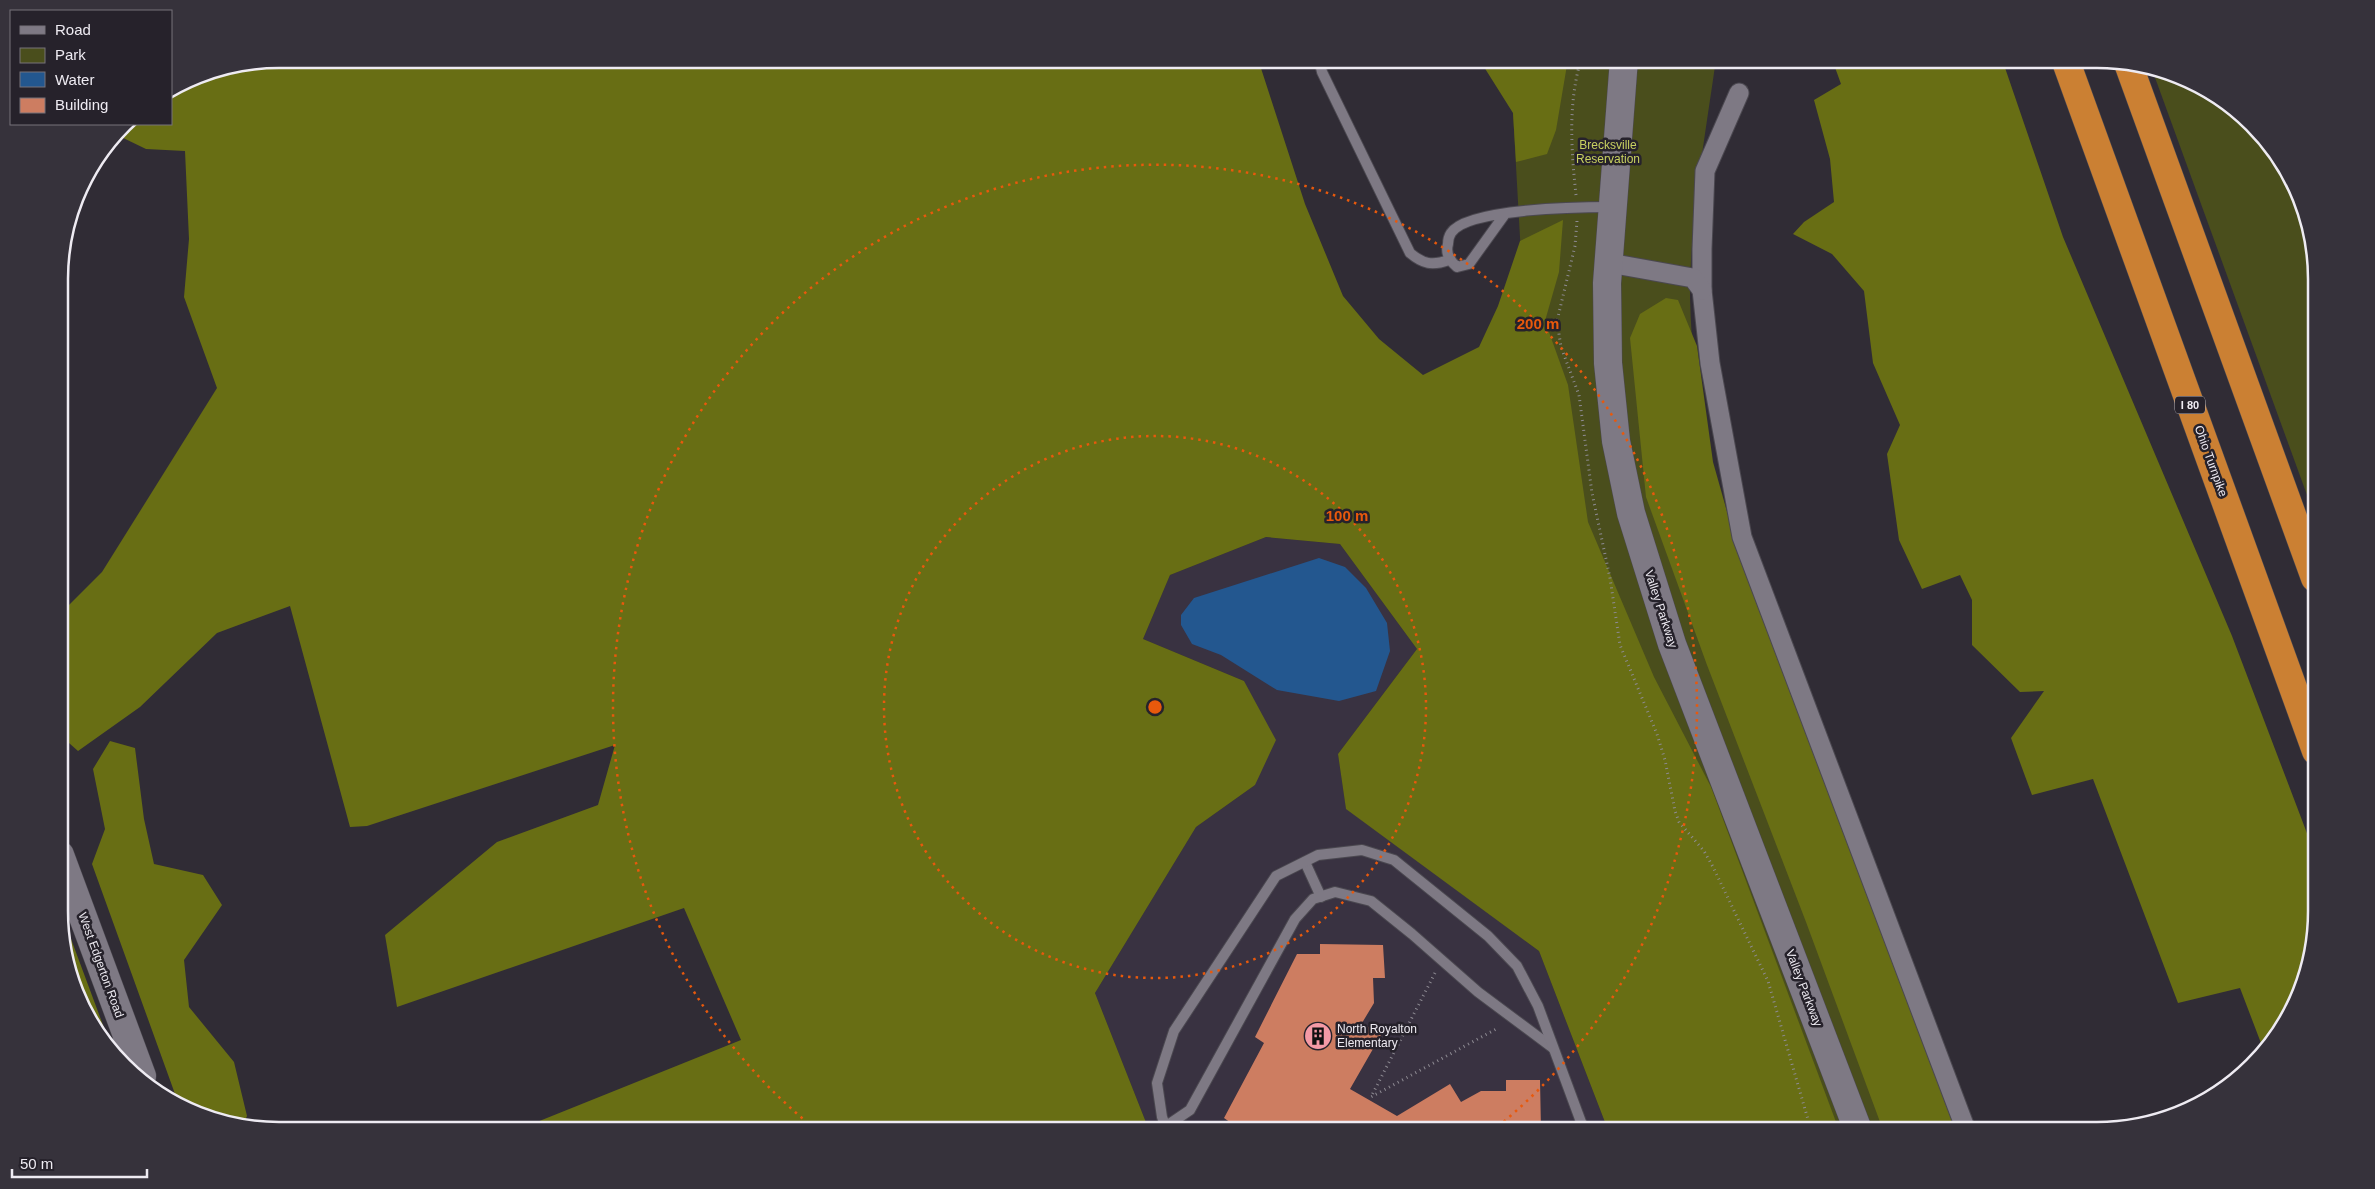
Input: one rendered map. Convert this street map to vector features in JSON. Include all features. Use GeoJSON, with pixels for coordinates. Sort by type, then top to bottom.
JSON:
{"type":"FeatureCollection","features":[{"type":"Feature","properties":{"kind":"highway","name":"Ohio Turnpike"},"geometry":{"type":"LineString","coordinates":[[2067,68],[2308,729]]}},
{"type":"Feature","properties":{"kind":"highway"},"geometry":{"type":"LineString","coordinates":[[2131,70],[2308,559]]}},
{"type":"Feature","properties":{"kind":"street","name":"Valley Parkway"},"geometry":{"type":"LineString","coordinates":[[1623,68],[1609,263],[1608,363],[1616,441],[1630,513],[1672,644],[1855,1122]]}},
{"type":"Feature","properties":{"kind":"street"},"geometry":{"type":"LineString","coordinates":[[1739,93],[1705,171],[1702,290],[1710,363],[1742,537],[1963,1122]]}},
{"type":"Feature","properties":{"kind":"street"},"geometry":{"type":"LineString","coordinates":[[1609,263],[1693,278],[1702,290]]}},
{"type":"Feature","properties":{"kind":"street","name":"West Edgerton Road"},"geometry":{"type":"LineString","coordinates":[[68,881],[117,1042],[133,1063]]}},
{"type":"Feature","properties":{"kind":"lane"},"geometry":{"type":"LineString","coordinates":[[1321,68],[1410,253],[1421,262],[1436,265],[1449,260]]}},
{"type":"Feature","properties":{"kind":"lane"},"geometry":{"type":"LineString","coordinates":[[1505,214],[1469,264],[1457,267],[1449,260],[1447,248],[1451,232],[1462,224],[1505,214],[1534,208],[1613,207]]}},
{"type":"Feature","properties":{"kind":"lane"},"geometry":{"type":"LineString","coordinates":[[1165,1122],[1156,1083],[1174,1031],[1276,876],[1318,855],[1362,850],[1394,860],[1488,936],[1517,966],[1538,1006],[1581,1122]]}},
{"type":"Feature","properties":{"kind":"lane"},"geometry":{"type":"LineString","coordinates":[[1305,862],[1321,897]]}},
{"type":"Feature","properties":{"kind":"lane"},"geometry":{"type":"LineString","coordinates":[[1174,1122],[1190,1110],[1295,920],[1313,899],[1335,892],[1371,901],[1478,992],[1553,1048]]}},
{"type":"Feature","properties":{"kind":"path"},"geometry":{"type":"LineString","coordinates":[[1435,973],[1371,1097],[1498,1028]]}},
{"type":"Feature","properties":{"kind":"shaded area"},"geometry":{"type":"Polygon","coordinates":[[[1266,537],[1340,544],[1417,649],[1338,754],[1346,808],[1539,951],[1605,1122],[1146,1122],[1095,993],[1196,827],[1255,785],[1244,681],[1143,639],[1170,575],[1266,537]]]}},
{"type":"Feature","properties":{"kind":"green space"},"geometry":{"type":"Polygon","coordinates":[[[1261,68],[1305,204],[1343,296],[1379,339],[1423,375],[1479,347],[1498,306],[1520,241],[1563,220],[1559,272],[1545,321],[1568,385],[1588,522],[1654,677],[1711,787],[1836,1122],[1605,1122],[1539,951],[1346,809],[1338,754],[1417,649],[1340,544],[1266,537],[1170,575],[1143,639],[1244,681],[1276,740],[1255,785],[1196,827],[1095,993],[1146,1122],[537,1122],[741,1040],[684,908],[397,1007],[385,935],[497,842],[598,805],[615,745],[367,826],[350,827],[290,606],[217,633],[140,707],[78,751],[68,742],[68,606],[102,572],[217,388],[184,297],[189,239],[185,151],[146,149],[122,137],[133,125],[172,125],[172,97],[185,89],[224,75],[251,69],[1261,68]]]}},
{"type":"Feature","properties":{"kind":"green space"},"geometry":{"type":"Polygon","coordinates":[[[1485,68],[1566,68],[1556,130],[1547,154],[1516,162],[1513,113],[1485,68]]]}},
{"type":"Feature","properties":{"kind":"green space","name":"Brecksville Reservation"},"geometry":{"type":"Polygon","coordinates":[[[1511,68],[1715,68],[1699,178],[1693,237],[1690,297],[1696,379],[1706,460],[1948,1122],[1771,1122],[1527,362],[1511,68]]]}},
{"type":"Feature","properties":{"kind":"green space"},"geometry":{"type":"Polygon","coordinates":[[[1835,68],[2005,68],[2063,237],[2232,636],[2308,836],[2308,911],[2303,952],[2286,1004],[2261,1043],[2240,988],[2178,1003],[2093,779],[2032,795],[2011,738],[2044,691],[2020,692],[1972,645],[1972,600],[1960,575],[1922,589],[1899,540],[1887,454],[1900,425],[1873,363],[1864,291],[1832,254],[1793,234],[1804,222],[1834,202],[1830,159],[1814,100],[1841,84],[1835,68]]]}},
{"type":"Feature","properties":{"kind":"green space"},"geometry":{"type":"Polygon","coordinates":[[[2154,76],[2190,89],[2214,103],[2246,129],[2272,161],[2286,185],[2296,211],[2306,251],[2308,278],[2308,498],[2154,76]]]}},
{"type":"Feature","properties":{"kind":"green space"},"geometry":{"type":"Polygon","coordinates":[[[1666,298],[1678,300],[1697,346],[1713,462],[1737,547],[1954,1122],[1880,1122],[1806,922],[1707,665],[1646,497],[1630,338],[1640,314],[1666,298]]]}},
{"type":"Feature","properties":{"kind":"green space"},"geometry":{"type":"Polygon","coordinates":[[[110,741],[135,748],[144,819],[154,864],[203,875],[222,905],[184,960],[189,1007],[234,1062],[247,1116],[246,1119],[211,1110],[175,1094],[92,864],[105,829],[93,769],[110,741]]]}},
{"type":"Feature","properties":{"kind":"green space"},"geometry":{"type":"Polygon","coordinates":[[[69,932],[105,1031],[89,1004],[79,978],[69,932]]]}},
{"type":"Feature","properties":{"kind":"water"},"geometry":{"type":"Polygon","coordinates":[[[1319,558],[1345,567],[1366,588],[1387,623],[1390,651],[1376,691],[1339,701],[1277,690],[1221,655],[1192,644],[1181,625],[1181,615],[1194,598],[1319,558]]]}},
{"type":"Feature","properties":{"kind":"building","name":"North Royalton Elementary"},"geometry":{"type":"Polygon","coordinates":[[[1320,944],[1383,945],[1385,978],[1373,978],[1374,1003],[1362,1023],[1381,1035],[1350,1089],[1397,1116],[1450,1084],[1461,1102],[1481,1091],[1506,1091],[1506,1080],[1540,1080],[1541,1122],[1230,1122],[1224,1118],[1264,1043],[1255,1037],[1297,954],[1320,954],[1320,944]]]}},
{"type":"Feature","properties":{"kind":"place","name":"North Royalton Elementary"},"geometry":{"type":"Point","coordinates":[1318,1036]}}]}
